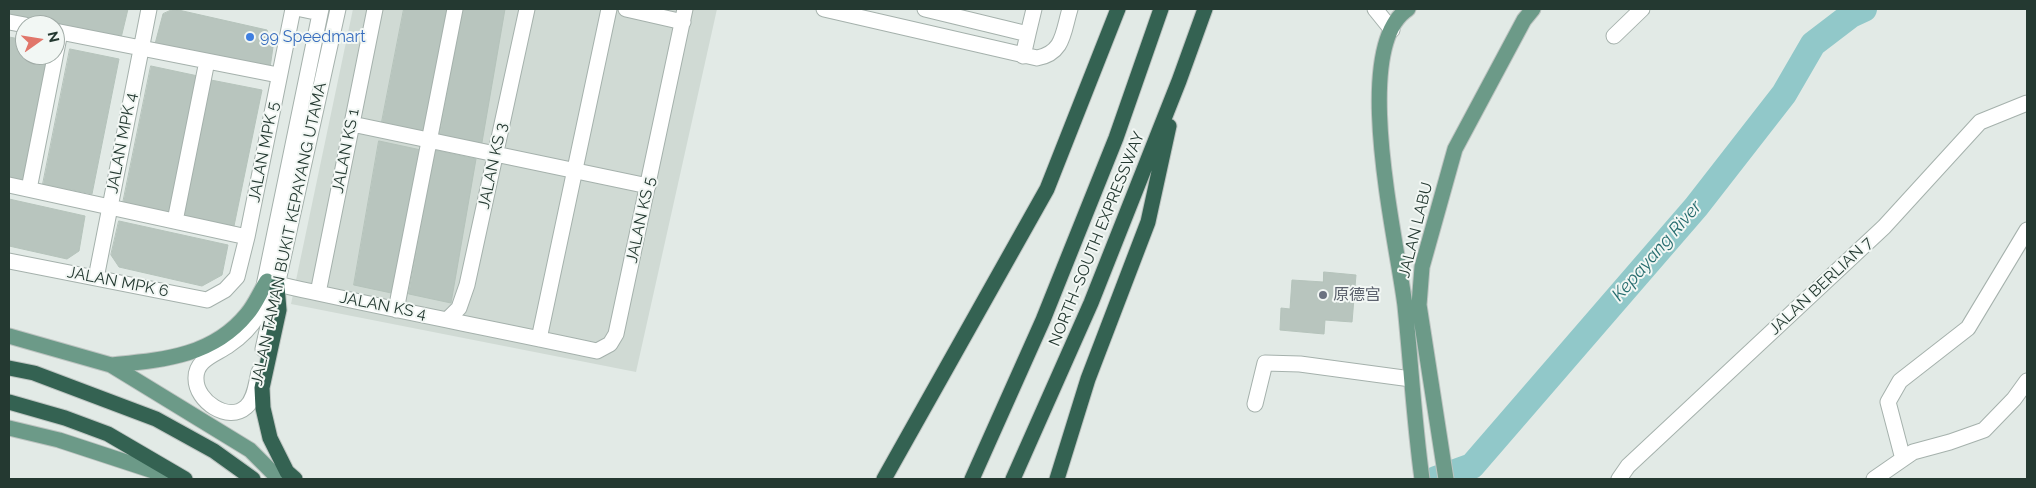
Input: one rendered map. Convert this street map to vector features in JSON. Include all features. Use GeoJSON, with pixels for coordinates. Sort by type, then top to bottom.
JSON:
{"type":"FeatureCollection","features":[{"type":"Feature","properties":{"kind":"highway"},"geometry":{"type":"LineString","coordinates":[[884,479],[1046,189],[1118,9]]}},
{"type":"Feature","properties":{"kind":"highway","name":"NORTH–SOUTH EXPRESSWAY"},"geometry":{"type":"LineString","coordinates":[[972,479],[1047,311],[1116,138],[1161,9]]}},
{"type":"Feature","properties":{"kind":"highway","name":"NORTH–SOUTH EXPRESSWAY"},"geometry":{"type":"LineString","coordinates":[[1013,479],[1091,302],[1179,81],[1204,9]]}},
{"type":"Feature","properties":{"kind":"highway"},"geometry":{"type":"LineString","coordinates":[[1057,479],[1088,379],[1148,222],[1179,81]]}},
{"type":"Feature","properties":{"kind":"highway"},"geometry":{"type":"LineString","coordinates":[[274,284],[278,310],[262,388],[263,408],[270,438],[287,472],[295,479]]}},
{"type":"Feature","properties":{"kind":"highway"},"geometry":{"type":"LineString","coordinates":[[9,368],[34,373],[156,419],[214,451],[253,479]]}},
{"type":"Feature","properties":{"kind":"highway"},"geometry":{"type":"LineString","coordinates":[[9,402],[108,434],[185,479]]}},
{"type":"Feature","properties":{"kind":"main road","name":"JALAN LABU"},"geometry":{"type":"LineString","coordinates":[[1408,9],[1402,12],[1385,41],[1379,72],[1379,105],[1383,165],[1405,305],[1413,415],[1422,479]]}},
{"type":"Feature","properties":{"kind":"main road","name":"JALAN LABU"},"geometry":{"type":"LineString","coordinates":[[1446,479],[1419,305],[1422,267],[1455,149],[1525,13]]}},
{"type":"Feature","properties":{"kind":"main road"},"geometry":{"type":"LineString","coordinates":[[111,365],[167,359],[197,352],[234,328],[274,284]]}},
{"type":"Feature","properties":{"kind":"main road"},"geometry":{"type":"LineString","coordinates":[[9,336],[111,365],[250,450],[279,479]]}},
{"type":"Feature","properties":{"kind":"main road"},"geometry":{"type":"LineString","coordinates":[[9,428],[59,440],[178,479]]}},
{"type":"Feature","properties":{"kind":"street","name":"JALAN MPK 4"},"geometry":{"type":"LineString","coordinates":[[96,278],[149,9]]}},
{"type":"Feature","properties":{"kind":"street","name":"JALAN MPK 5"},"geometry":{"type":"LineString","coordinates":[[225,290],[237,277],[247,237],[292,9]]}},
{"type":"Feature","properties":{"kind":"street"},"geometry":{"type":"LineString","coordinates":[[301,9],[321,11]]}},
{"type":"Feature","properties":{"kind":"street","name":"JALAN TAMAN BUKIT KEPAYANG UTAMA"},"geometry":{"type":"LineString","coordinates":[[321,11],[274,284],[253,398],[245,408],[236,412],[217,409],[206,402],[199,394],[195,377],[205,359],[229,346],[252,326],[274,284],[338,9]]}},
{"type":"Feature","properties":{"kind":"street","name":"JALAN KS 1"},"geometry":{"type":"LineString","coordinates":[[318,293],[375,9]]}},
{"type":"Feature","properties":{"kind":"street"},"geometry":{"type":"LineString","coordinates":[[396,310],[455,9]]}},
{"type":"Feature","properties":{"kind":"street","name":"JALAN KS 3"},"geometry":{"type":"LineString","coordinates":[[448,319],[459,308],[467,285],[527,9]]}},
{"type":"Feature","properties":{"kind":"street"},"geometry":{"type":"LineString","coordinates":[[539,339],[609,9]]}},
{"type":"Feature","properties":{"kind":"street"},"geometry":{"type":"LineString","coordinates":[[626,9],[684,15]]}},
{"type":"Feature","properties":{"kind":"street"},"geometry":{"type":"LineString","coordinates":[[824,9],[1036,58],[1049,56],[1059,46],[1070,9]]}},
{"type":"Feature","properties":{"kind":"street"},"geometry":{"type":"LineString","coordinates":[[925,9],[1028,34]]}},
{"type":"Feature","properties":{"kind":"street"},"geometry":{"type":"LineString","coordinates":[[1023,56],[1034,9]]}},
{"type":"Feature","properties":{"kind":"street"},"geometry":{"type":"LineString","coordinates":[[1375,9],[1392,30]]}},
{"type":"Feature","properties":{"kind":"street"},"geometry":{"type":"LineString","coordinates":[[1614,36],[1642,9]]}},
{"type":"Feature","properties":{"kind":"street","name":"JALAN KS 5"},"geometry":{"type":"LineString","coordinates":[[448,319],[597,351],[610,344],[616,334],[684,15]]}},
{"type":"Feature","properties":{"kind":"street"},"geometry":{"type":"LineString","coordinates":[[65,33],[278,75]]}},
{"type":"Feature","properties":{"kind":"street"},"geometry":{"type":"LineString","coordinates":[[175,221],[207,61]]}},
{"type":"Feature","properties":{"kind":"street"},"geometry":{"type":"LineString","coordinates":[[29,190],[52,65]]}},
{"type":"Feature","properties":{"kind":"street","name":"JALAN BERLIAN 7"},"geometry":{"type":"LineString","coordinates":[[1619,479],[1628,466],[1884,227],[1980,122],[2027,103]]}},
{"type":"Feature","properties":{"kind":"street"},"geometry":{"type":"LineString","coordinates":[[352,124],[648,186]]}},
{"type":"Feature","properties":{"kind":"street"},"geometry":{"type":"LineString","coordinates":[[9,185],[247,237]]}},
{"type":"Feature","properties":{"kind":"street"},"geometry":{"type":"LineString","coordinates":[[1903,459],[1888,402],[1900,381],[1968,328],[2027,230]]}},
{"type":"Feature","properties":{"kind":"street","name":"JALAN MPK 6"},"geometry":{"type":"LineString","coordinates":[[9,261],[207,300],[225,290]]}},
{"type":"Feature","properties":{"kind":"street","name":"JALAN KS 4"},"geometry":{"type":"LineString","coordinates":[[274,284],[448,319]]}},
{"type":"Feature","properties":{"kind":"street"},"geometry":{"type":"LineString","coordinates":[[1255,404],[1265,363],[1300,364],[1411,379]]}},
{"type":"Feature","properties":{"kind":"street"},"geometry":{"type":"LineString","coordinates":[[1874,479],[1913,452],[1984,430],[2014,399],[2027,380]]}},
{"type":"Feature","properties":{"kind":"shaded area"},"geometry":{"type":"Polygon","coordinates":[[[353,9],[717,9],[636,372],[291,304],[353,9]]]}},
{"type":"Feature","properties":{"kind":"building"},"geometry":{"type":"Polygon","coordinates":[[[9,9],[128,9],[121,38],[65,26],[65,15],[9,14],[9,9]]]}},
{"type":"Feature","properties":{"kind":"building"},"geometry":{"type":"Polygon","coordinates":[[[174,9],[267,30],[273,47],[270,68],[155,44],[163,14],[174,9]]]}},
{"type":"Feature","properties":{"kind":"building"},"geometry":{"type":"Polygon","coordinates":[[[404,9],[449,9],[423,137],[381,127],[404,9]]]}},
{"type":"Feature","properties":{"kind":"building"},"geometry":{"type":"Polygon","coordinates":[[[461,9],[505,9],[481,148],[439,139],[461,9]]]}},
{"type":"Feature","properties":{"kind":"building"},"geometry":{"type":"Polygon","coordinates":[[[9,37],[15,38],[15,65],[47,65],[24,181],[9,178],[9,37]]]}},
{"type":"Feature","properties":{"kind":"building"},"geometry":{"type":"Polygon","coordinates":[[[70,49],[119,59],[92,194],[43,184],[70,49]]]}},
{"type":"Feature","properties":{"kind":"building"},"geometry":{"type":"Polygon","coordinates":[[[151,66],[198,76],[170,213],[123,203],[151,66]]]}},
{"type":"Feature","properties":{"kind":"building"},"geometry":{"type":"Polygon","coordinates":[[[211,80],[262,90],[234,226],[184,216],[211,80]]]}},
{"type":"Feature","properties":{"kind":"building"},"geometry":{"type":"Polygon","coordinates":[[[379,141],[421,150],[396,294],[354,285],[379,141]]]}},
{"type":"Feature","properties":{"kind":"building"},"geometry":{"type":"Polygon","coordinates":[[[434,150],[476,159],[451,303],[409,294],[434,150]]]}},
{"type":"Feature","properties":{"kind":"building"},"geometry":{"type":"Polygon","coordinates":[[[9,199],[85,216],[79,251],[67,259],[9,246],[9,199]]]}},
{"type":"Feature","properties":{"kind":"building"},"geometry":{"type":"Polygon","coordinates":[[[119,221],[228,245],[222,275],[202,286],[119,267],[111,255],[119,221]]]}},
{"type":"Feature","properties":{"kind":"building","name":"原德宫"},"geometry":{"type":"Polygon","coordinates":[[[1324,272],[1356,275],[1352,322],[1325,320],[1324,334],[1280,330],[1281,308],[1290,309],[1292,280],[1323,282],[1324,272]]]}},
{"type":"Feature","properties":{"kind":"waterway","name":"Kepayang River"},"geometry":{"type":"LineString","coordinates":[[1436,479],[1472,466],[1696,207],[1784,94],[1813,44],[1851,15],[1864,9]]}},
{"type":"Feature","properties":{"kind":"place","name":"99 Speedmart"},"geometry":{"type":"Point","coordinates":[250,37]}},
{"type":"Feature","properties":{"kind":"place","name":"原德宫"},"geometry":{"type":"Point","coordinates":[1323,295]}}]}
